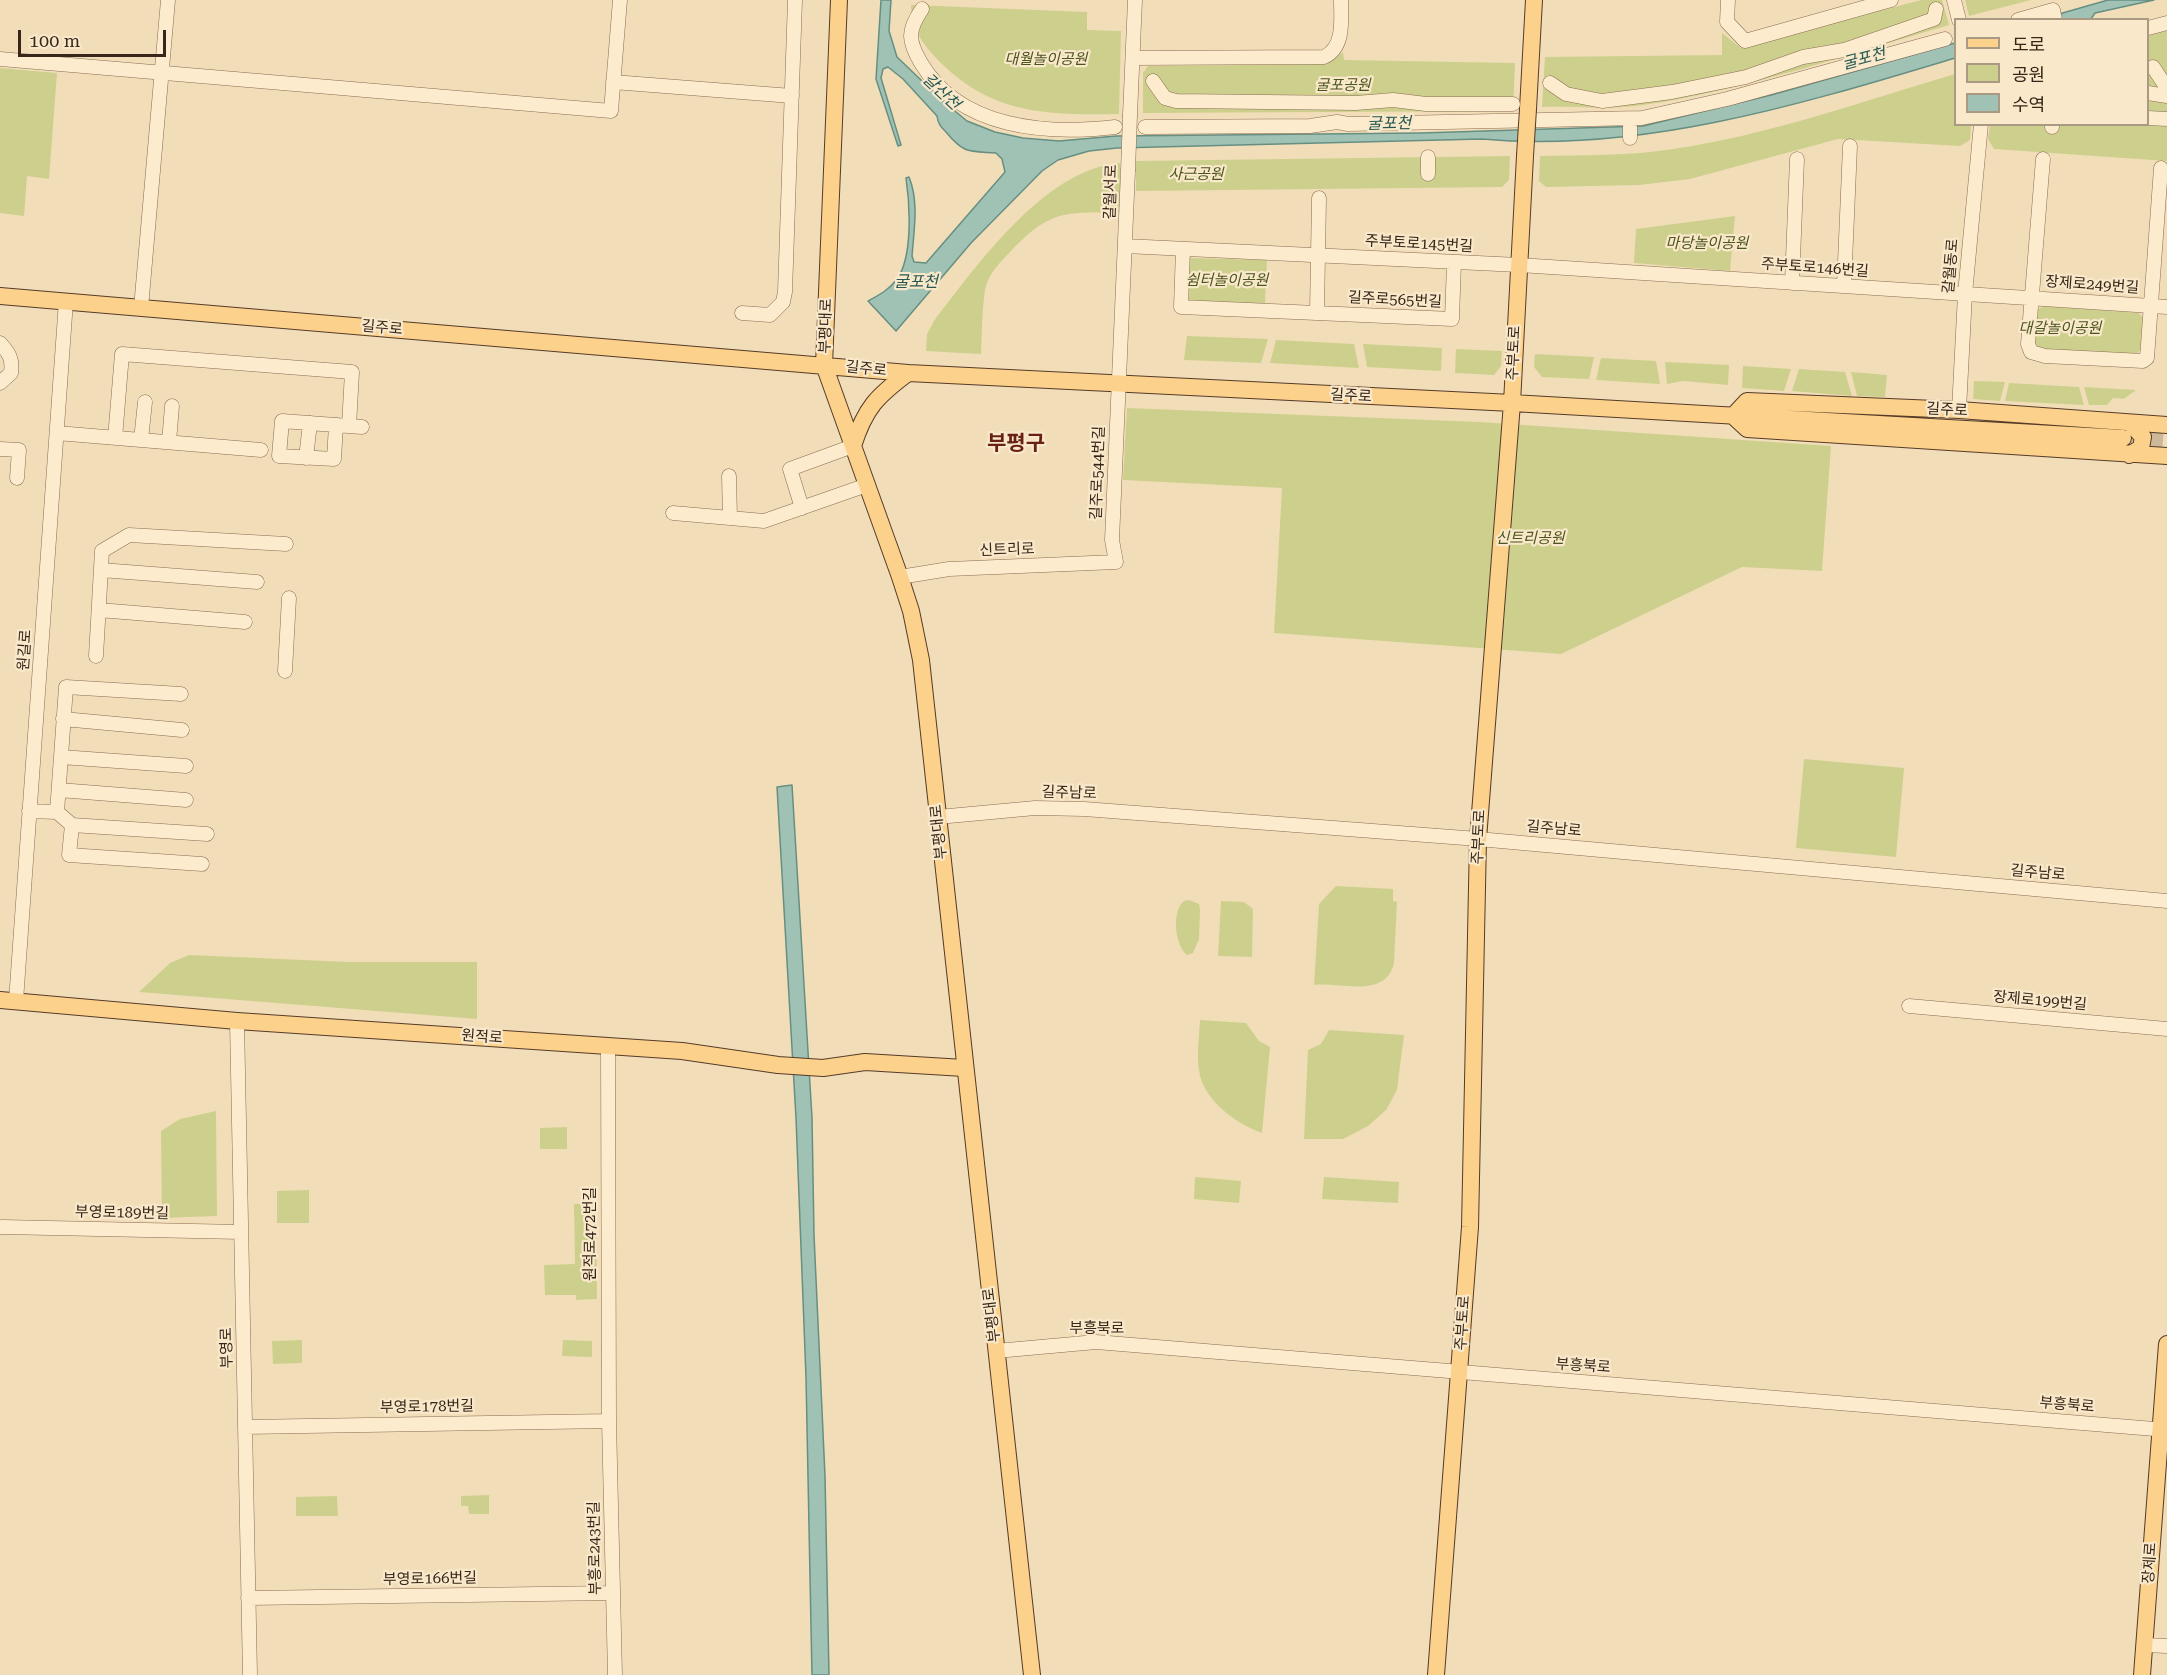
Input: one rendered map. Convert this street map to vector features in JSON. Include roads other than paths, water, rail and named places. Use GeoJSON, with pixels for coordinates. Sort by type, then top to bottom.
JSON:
{"type":"FeatureCollection","features":[{"type":"Feature","properties":{"kind":"main road","name":"부평대로"},"geometry":{"type":"LineString","coordinates":[[839,0],[825,365],[900,577],[911,611],[921,660],[1032,1675]]}},
{"type":"Feature","properties":{"kind":"main road","name":"주부토로"},"geometry":{"type":"LineString","coordinates":[[1436,1675],[1470,1227],[1478,839],[1512,403],[1525,156],[1520,107],[1534,0]]}},
{"type":"Feature","properties":{"kind":"main road","name":"길주로"},"geometry":{"type":"LineString","coordinates":[[0,296],[908,373],[1512,403],[2123,438]]}},
{"type":"Feature","properties":{"kind":"main road"},"geometry":{"type":"LineString","coordinates":[[853,446],[863,416],[870,406],[883,391],[908,373]]}},
{"type":"Feature","properties":{"kind":"main road","name":"길주로"},"geometry":{"type":"LineString","coordinates":[[1733,416],[1747,401],[1959,411],[2167,425]]}},
{"type":"Feature","properties":{"kind":"main road","name":"길주로"},"geometry":{"type":"LineString","coordinates":[[1733,416],[1747,429],[2167,456]]}},
{"type":"Feature","properties":{"kind":"main road"},"geometry":{"type":"LineString","coordinates":[[2129,455],[2140,448],[2143,437],[2130,423]]}},
{"type":"Feature","properties":{"kind":"main road","name":"원적로"},"geometry":{"type":"LineString","coordinates":[[8,1001],[237,1021],[682,1051],[778,1065],[823,1068],[865,1062],[964,1068]]}},
{"type":"Feature","properties":{"kind":"main road","name":"장제로"},"geometry":{"type":"LineString","coordinates":[[2142,1675],[2164,1430],[2167,1344]]}},
{"type":"Feature","properties":{"kind":"street"},"geometry":{"type":"LineString","coordinates":[[141,308],[168,0]]}},
{"type":"Feature","properties":{"kind":"street"},"geometry":{"type":"LineString","coordinates":[[0,59],[611,111],[620,0]]}},
{"type":"Feature","properties":{"kind":"street"},"geometry":{"type":"LineString","coordinates":[[742,313],[770,315],[783,302],[795,0]]}},
{"type":"Feature","properties":{"kind":"street","name":"갈월서로"},"geometry":{"type":"LineString","coordinates":[[1119,385],[1135,0]]}},
{"type":"Feature","properties":{"kind":"street"},"geometry":{"type":"LineString","coordinates":[[1133,58],[1324,57],[1335,50],[1340,37],[1341,0]]}},
{"type":"Feature","properties":{"kind":"street"},"geometry":{"type":"LineString","coordinates":[[1728,0],[1727,22],[1745,41],[1890,0]]}},
{"type":"Feature","properties":{"kind":"street"},"geometry":{"type":"LineString","coordinates":[[1954,0],[1958,18]]}},
{"type":"Feature","properties":{"kind":"street"},"geometry":{"type":"LineString","coordinates":[[922,9],[911,25],[911,47],[927,73],[963,106],[985,118],[1026,126],[1093,130],[1116,127]]}},
{"type":"Feature","properties":{"kind":"street"},"geometry":{"type":"LineString","coordinates":[[1550,83],[1566,94],[1602,101],[1672,92],[1803,57],[1844,50],[1934,19],[1936,9]]}},
{"type":"Feature","properties":{"kind":"street"},"geometry":{"type":"LineString","coordinates":[[2032,18],[2054,15]]}},
{"type":"Feature","properties":{"kind":"street"},"geometry":{"type":"LineString","coordinates":[[2149,28],[2167,22]]}},
{"type":"Feature","properties":{"kind":"street"},"geometry":{"type":"LineString","coordinates":[[1145,128],[1310,126],[1337,122],[1507,123],[1642,118],[1727,99],[1944,39]]}},
{"type":"Feature","properties":{"kind":"street"},"geometry":{"type":"LineString","coordinates":[[2150,67],[2158,92]]}},
{"type":"Feature","properties":{"kind":"street"},"geometry":{"type":"LineString","coordinates":[[1153,81],[1159,102],[1393,100],[1426,104],[1520,107]]}},
{"type":"Feature","properties":{"kind":"street"},"geometry":{"type":"LineString","coordinates":[[614,82],[792,96]]}},
{"type":"Feature","properties":{"kind":"street"},"geometry":{"type":"LineString","coordinates":[[2149,118],[2167,119]]}},
{"type":"Feature","properties":{"kind":"street","name":"갈월동로"},"geometry":{"type":"LineString","coordinates":[[1959,411],[1965,294],[1981,126]]}},
{"type":"Feature","properties":{"kind":"street"},"geometry":{"type":"LineString","coordinates":[[1844,286],[1850,146]]}},
{"type":"Feature","properties":{"kind":"street"},"geometry":{"type":"LineString","coordinates":[[1428,157],[1428,174]]}},
{"type":"Feature","properties":{"kind":"street"},"geometry":{"type":"LineString","coordinates":[[1792,283],[1797,159]]}},
{"type":"Feature","properties":{"kind":"street","name":"장제로249번길"},"geometry":{"type":"LineString","coordinates":[[2043,159],[2028,344],[2031,352],[2045,356],[2143,361],[2147,358],[2161,168]]}},
{"type":"Feature","properties":{"kind":"street"},"geometry":{"type":"LineString","coordinates":[[1183,249],[1181,307],[1317,312],[1319,198]]}},
{"type":"Feature","properties":{"kind":"street","name":"주부토로145번길"},"geometry":{"type":"LineString","coordinates":[[1125,246],[1519,265]]}},
{"type":"Feature","properties":{"kind":"street","name":"길주로565번길"},"geometry":{"type":"LineString","coordinates":[[1317,312],[1452,319],[1454,263]]}},
{"type":"Feature","properties":{"kind":"street","name":"주부토로146번길"},"geometry":{"type":"LineString","coordinates":[[1519,265],[1965,294]]}},
{"type":"Feature","properties":{"kind":"street","name":"장제로249번길"},"geometry":{"type":"LineString","coordinates":[[1965,294],[2150,306]]}},
{"type":"Feature","properties":{"kind":"street","name":"원길로"},"geometry":{"type":"LineString","coordinates":[[8,1001],[30,811],[66,301]]}},
{"type":"Feature","properties":{"kind":"street"},"geometry":{"type":"LineString","coordinates":[[2150,306],[2167,307]]}},
{"type":"Feature","properties":{"kind":"street"},"geometry":{"type":"LineString","coordinates":[[0,343],[9,353],[12,373],[0,383]]}},
{"type":"Feature","properties":{"kind":"street"},"geometry":{"type":"LineString","coordinates":[[115,438],[122,354],[352,372],[349,426],[334,459],[279,456],[282,421],[349,426]]}},
{"type":"Feature","properties":{"kind":"street","name":"길주로544번길"},"geometry":{"type":"LineString","coordinates":[[1116,562],[1112,540],[1119,385]]}},
{"type":"Feature","properties":{"kind":"street"},"geometry":{"type":"LineString","coordinates":[[141,440],[145,402]]}},
{"type":"Feature","properties":{"kind":"street"},"geometry":{"type":"LineString","coordinates":[[170,442],[172,406]]}},
{"type":"Feature","properties":{"kind":"street"},"geometry":{"type":"LineString","coordinates":[[306,458],[310,423]]}},
{"type":"Feature","properties":{"kind":"street"},"geometry":{"type":"LineString","coordinates":[[57,433],[261,450]]}},
{"type":"Feature","properties":{"kind":"street"},"geometry":{"type":"LineString","coordinates":[[802,508],[790,470],[853,446]]}},
{"type":"Feature","properties":{"kind":"street"},"geometry":{"type":"LineString","coordinates":[[0,449],[19,450],[17,478]]}},
{"type":"Feature","properties":{"kind":"street"},"geometry":{"type":"LineString","coordinates":[[729,476],[730,518]]}},
{"type":"Feature","properties":{"kind":"street"},"geometry":{"type":"LineString","coordinates":[[673,513],[764,521],[867,485]]}},
{"type":"Feature","properties":{"kind":"street"},"geometry":{"type":"LineString","coordinates":[[96,656],[102,551],[129,535],[286,544]]}},
{"type":"Feature","properties":{"kind":"street","name":"신트리로"},"geometry":{"type":"LineString","coordinates":[[900,577],[949,569],[1116,562]]}},
{"type":"Feature","properties":{"kind":"street"},"geometry":{"type":"LineString","coordinates":[[101,570],[257,582]]}},
{"type":"Feature","properties":{"kind":"street"},"geometry":{"type":"LineString","coordinates":[[285,671],[289,598]]}},
{"type":"Feature","properties":{"kind":"street"},"geometry":{"type":"LineString","coordinates":[[99,610],[245,622]]}},
{"type":"Feature","properties":{"kind":"street"},"geometry":{"type":"LineString","coordinates":[[57,812],[66,687],[180,694]]}},
{"type":"Feature","properties":{"kind":"street"},"geometry":{"type":"LineString","coordinates":[[63,719],[182,730]]}},
{"type":"Feature","properties":{"kind":"street"},"geometry":{"type":"LineString","coordinates":[[61,757],[186,766]]}},
{"type":"Feature","properties":{"kind":"street"},"geometry":{"type":"LineString","coordinates":[[58,790],[186,801]]}},
{"type":"Feature","properties":{"kind":"street","name":"길주남로"},"geometry":{"type":"LineString","coordinates":[[938,817],[1035,808],[1084,809],[1478,839],[2167,901]]}},
{"type":"Feature","properties":{"kind":"street"},"geometry":{"type":"LineString","coordinates":[[30,811],[57,812],[72,825],[207,834]]}},
{"type":"Feature","properties":{"kind":"street"},"geometry":{"type":"LineString","coordinates":[[72,825],[69,855],[202,864]]}},
{"type":"Feature","properties":{"kind":"street","name":"장제로199번길"},"geometry":{"type":"LineString","coordinates":[[1909,1006],[2167,1029]]}},
{"type":"Feature","properties":{"kind":"street","name":"부영로"},"geometry":{"type":"LineString","coordinates":[[237,1021],[250,1675]]}},
{"type":"Feature","properties":{"kind":"street","name":"원적로472번길"},"geometry":{"type":"LineString","coordinates":[[608,1046],[609,1421]]}},
{"type":"Feature","properties":{"kind":"street","name":"부영로189번길"},"geometry":{"type":"LineString","coordinates":[[2,1227],[241,1232]]}},
{"type":"Feature","properties":{"kind":"street","name":"부흥북로"},"geometry":{"type":"LineString","coordinates":[[996,1351],[1096,1342],[2164,1430]]}},
{"type":"Feature","properties":{"kind":"street","name":"부영로178번길"},"geometry":{"type":"LineString","coordinates":[[245,1426],[609,1421]]}},
{"type":"Feature","properties":{"kind":"street","name":"부흥로243번길"},"geometry":{"type":"LineString","coordinates":[[609,1421],[615,1675]]}},
{"type":"Feature","properties":{"kind":"street","name":"부영로166번길"},"geometry":{"type":"LineString","coordinates":[[248,1598],[613,1593]]}},
{"type":"Feature","properties":{"kind":"street"},"geometry":{"type":"LineString","coordinates":[[2144,1645],[2167,1646]]}},
{"type":"Feature","properties":{"kind":"water","name":"굴포천"},"geometry":{"type":"Polygon","coordinates":[[[881,0],[891,0],[889,31],[897,57],[967,121],[995,132],[1023,138],[1059,141],[1116,136],[1421,133],[1643,126],[1771,95],[1954,43],[1954,58],[1781,107],[1662,132],[1602,139],[1542,142],[1482,139],[1117,148],[1089,151],[1058,160],[1042,171],[971,243],[896,331],[868,301],[891,286],[897,279],[906,258],[909,202],[906,178],[909,177],[912,186],[915,206],[912,256],[914,262],[926,263],[1005,172],[1002,159],[996,153],[968,150],[958,144],[941,127],[937,116],[903,79],[888,67],[883,69],[881,78],[901,145],[898,146],[876,79],[881,0]]]}},
{"type":"Feature","properties":{"kind":"water"},"geometry":{"type":"Polygon","coordinates":[[[2108,0],[2154,0],[2095,13],[2092,18],[2045,18],[2108,0]]]}},
{"type":"Feature","properties":{"kind":"water"},"geometry":{"type":"Polygon","coordinates":[[[792,785],[812,1118],[814,1235],[825,1476],[829,1675],[812,1675],[806,1377],[796,1118],[777,787],[792,785]]]}},
{"type":"Feature","properties":{"kind":"tunnel"},"geometry":{"type":"LineString","coordinates":[[2123,438],[2167,441]]}},
{"type":"Feature","properties":{"kind":"district","name":"부평구"},"geometry":{"type":"Point","coordinates":[1016,444]}},
{"type":"Feature","properties":{"kind":"park label","name":"대월놀이공원"},"geometry":{"type":"Point","coordinates":[1046,60]}},
{"type":"Feature","properties":{"kind":"park label","name":"굴포공원"},"geometry":{"type":"Point","coordinates":[1343,86]}},
{"type":"Feature","properties":{"kind":"park label","name":"사근공원"},"geometry":{"type":"Point","coordinates":[1196,175]}},
{"type":"Feature","properties":{"kind":"park label","name":"마당놀이공원"},"geometry":{"type":"Point","coordinates":[1707,244]}},
{"type":"Feature","properties":{"kind":"park label","name":"쉼터놀이공원"},"geometry":{"type":"Point","coordinates":[1227,281]}},
{"type":"Feature","properties":{"kind":"park label","name":"대갈놀이공원"},"geometry":{"type":"Point","coordinates":[2060,329]}},
{"type":"Feature","properties":{"kind":"park label","name":"신트리공원"},"geometry":{"type":"Point","coordinates":[1530,539]}},
{"type":"Feature","properties":{"kind":"water label","name":"갈산천"},"geometry":{"type":"Point","coordinates":[941,92]}}]}
